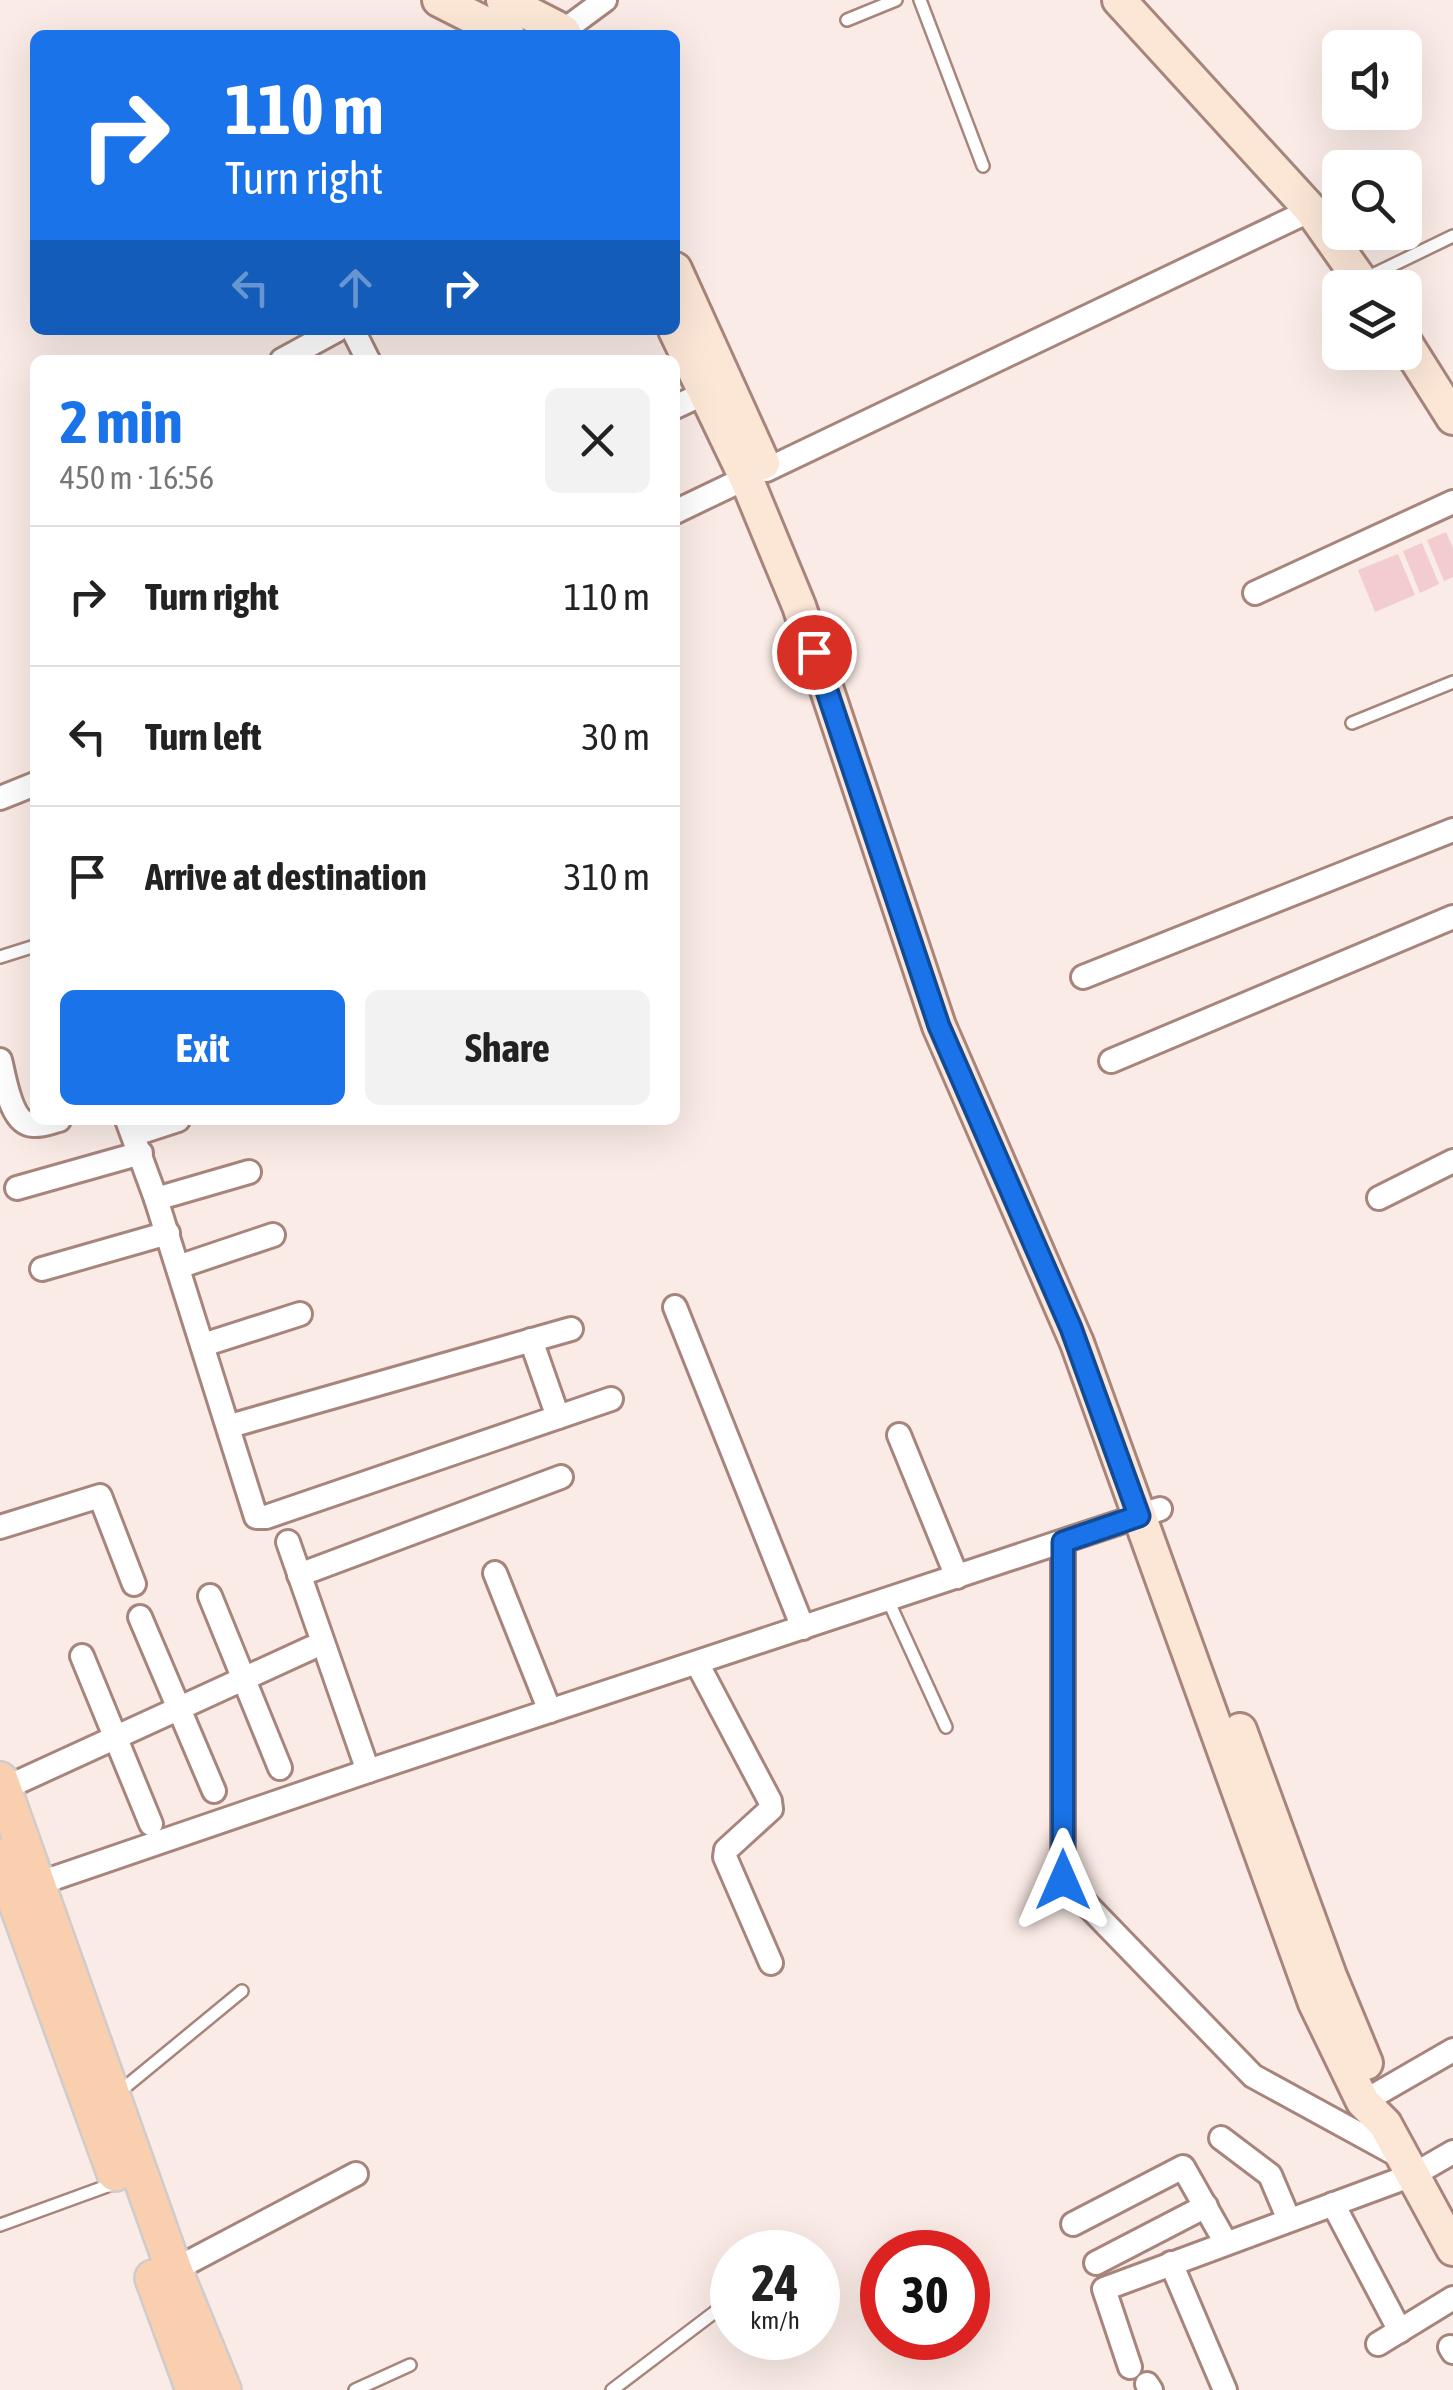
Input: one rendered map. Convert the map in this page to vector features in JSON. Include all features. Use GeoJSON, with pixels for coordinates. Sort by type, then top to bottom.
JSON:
{"type":"FeatureCollection","features":[{"type":"Feature","properties":{"kind":"main road"},"geometry":{"type":"LineString","coordinates":[[2,1784],[174,2270],[223,2390]]}},
{"type":"Feature","properties":{"kind":"main road"},"geometry":{"type":"LineString","coordinates":[[0,1857],[194,2390]]}},
{"type":"Feature","properties":{"kind":"street"},"geometry":{"type":"LineString","coordinates":[[439,0],[492,24],[540,30]]}},
{"type":"Feature","properties":{"kind":"street"},"geometry":{"type":"LineString","coordinates":[[568,30],[605,0]]}},
{"type":"Feature","properties":{"kind":"street"},"geometry":{"type":"LineString","coordinates":[[1120,0],[1310,210],[1354,270]]}},
{"type":"Feature","properties":{"kind":"street"},"geometry":{"type":"LineString","coordinates":[[680,510],[1310,210]]}},
{"type":"Feature","properties":{"kind":"street"},"geometry":{"type":"LineString","coordinates":[[680,282],[882,792],[967,1047],[1330,1976],[1376,2107],[1453,2247]]}},
{"type":"Feature","properties":{"kind":"street"},"geometry":{"type":"LineString","coordinates":[[291,355],[328,335]]}},
{"type":"Feature","properties":{"kind":"street"},"geometry":{"type":"LineString","coordinates":[[677,335],[705,393],[756,474]]}},
{"type":"Feature","properties":{"kind":"street"},"geometry":{"type":"LineString","coordinates":[[1422,363],[1440,386],[1453,418]]}},
{"type":"Feature","properties":{"kind":"street"},"geometry":{"type":"LineString","coordinates":[[680,405],[705,393]]}},
{"type":"Feature","properties":{"kind":"street"},"geometry":{"type":"LineString","coordinates":[[1255,593],[1453,502]]}},
{"type":"Feature","properties":{"kind":"street"},"geometry":{"type":"LineString","coordinates":[[0,798],[30,786]]}},
{"type":"Feature","properties":{"kind":"street"},"geometry":{"type":"LineString","coordinates":[[1083,977],[1453,830]]}},
{"type":"Feature","properties":{"kind":"street"},"geometry":{"type":"LineString","coordinates":[[1112,1062],[1453,917]]}},
{"type":"Feature","properties":{"kind":"street"},"geometry":{"type":"LineString","coordinates":[[0,1060],[15,1111],[22,1121],[36,1125]]}},
{"type":"Feature","properties":{"kind":"street"},"geometry":{"type":"LineString","coordinates":[[17,1188],[165,1125]]}},
{"type":"Feature","properties":{"kind":"street"},"geometry":{"type":"LineString","coordinates":[[135,1136],[256,1517],[266,1517],[611,1399]]}},
{"type":"Feature","properties":{"kind":"street"},"geometry":{"type":"LineString","coordinates":[[1379,1198],[1453,1161]]}},
{"type":"Feature","properties":{"kind":"street"},"geometry":{"type":"LineString","coordinates":[[156,1198],[249,1172]]}},
{"type":"Feature","properties":{"kind":"street"},"geometry":{"type":"LineString","coordinates":[[42,1269],[168,1233]]}},
{"type":"Feature","properties":{"kind":"street"},"geometry":{"type":"LineString","coordinates":[[178,1268],[273,1235]]}},
{"type":"Feature","properties":{"kind":"street"},"geometry":{"type":"LineString","coordinates":[[675,1307],[803,1628]]}},
{"type":"Feature","properties":{"kind":"street"},"geometry":{"type":"LineString","coordinates":[[204,1345],[300,1314]]}},
{"type":"Feature","properties":{"kind":"street"},"geometry":{"type":"LineString","coordinates":[[230,1426],[571,1329]]}},
{"type":"Feature","properties":{"kind":"street"},"geometry":{"type":"LineString","coordinates":[[531,1340],[558,1417]]}},
{"type":"Feature","properties":{"kind":"street"},"geometry":{"type":"LineString","coordinates":[[899,1434],[957,1577]]}},
{"type":"Feature","properties":{"kind":"street"},"geometry":{"type":"LineString","coordinates":[[299,1575],[561,1478]]}},
{"type":"Feature","properties":{"kind":"street"},"geometry":{"type":"LineString","coordinates":[[0,1527],[100,1496],[134,1584]]}},
{"type":"Feature","properties":{"kind":"street"},"geometry":{"type":"LineString","coordinates":[[36,1884],[1150,1512]]}},
{"type":"Feature","properties":{"kind":"street"},"geometry":{"type":"LineString","coordinates":[[288,1542],[368,1771]]}},
{"type":"Feature","properties":{"kind":"street"},"geometry":{"type":"LineString","coordinates":[[1063,1542],[1063,1880],[1253,2076],[1411,2167]]}},
{"type":"Feature","properties":{"kind":"street"},"geometry":{"type":"LineString","coordinates":[[496,1573],[550,1711]]}},
{"type":"Feature","properties":{"kind":"street"},"geometry":{"type":"LineString","coordinates":[[210,1596],[280,1768]]}},
{"type":"Feature","properties":{"kind":"street"},"geometry":{"type":"LineString","coordinates":[[140,1617],[214,1791]]}},
{"type":"Feature","properties":{"kind":"street"},"geometry":{"type":"LineString","coordinates":[[2,1784],[114,1738],[311,1648]]}},
{"type":"Feature","properties":{"kind":"street"},"geometry":{"type":"LineString","coordinates":[[82,1656],[151,1824]]}},
{"type":"Feature","properties":{"kind":"street"},"geometry":{"type":"LineString","coordinates":[[697,1663],[770,1801],[771,1809],[764,1818],[726,1850],[724,1857],[771,1964]]}},
{"type":"Feature","properties":{"kind":"street"},"geometry":{"type":"LineString","coordinates":[[1376,2107],[1453,2050]]}},
{"type":"Feature","properties":{"kind":"street"},"geometry":{"type":"LineString","coordinates":[[1221,2138],[1270,2174],[1289,2220]]}},
{"type":"Feature","properties":{"kind":"street"},"geometry":{"type":"LineString","coordinates":[[1143,2380],[1104,2289],[1333,2204],[1453,2152]]}},
{"type":"Feature","properties":{"kind":"street"},"geometry":{"type":"LineString","coordinates":[[1073,2224],[1183,2167],[1226,2243]]}},
{"type":"Feature","properties":{"kind":"street"},"geometry":{"type":"LineString","coordinates":[[174,2270],[356,2174]]}},
{"type":"Feature","properties":{"kind":"street"},"geometry":{"type":"LineString","coordinates":[[1333,2204],[1400,2331]]}},
{"type":"Feature","properties":{"kind":"street"},"geometry":{"type":"LineString","coordinates":[[1096,2263],[1206,2206]]}},
{"type":"Feature","properties":{"kind":"street"},"geometry":{"type":"LineString","coordinates":[[1172,2263],[1225,2390]]}},
{"type":"Feature","properties":{"kind":"street"},"geometry":{"type":"LineString","coordinates":[[1378,2344],[1453,2298]]}},
{"type":"Feature","properties":{"kind":"lane"},"geometry":{"type":"LineString","coordinates":[[847,20],[896,0]]}},
{"type":"Feature","properties":{"kind":"lane"},"geometry":{"type":"LineString","coordinates":[[920,0],[983,166]]}},
{"type":"Feature","properties":{"kind":"lane"},"geometry":{"type":"LineString","coordinates":[[1390,270],[1453,236]]}},
{"type":"Feature","properties":{"kind":"lane"},"geometry":{"type":"LineString","coordinates":[[1352,724],[1453,682]]}},
{"type":"Feature","properties":{"kind":"lane"},"geometry":{"type":"LineString","coordinates":[[0,958],[30,948]]}},
{"type":"Feature","properties":{"kind":"lane"},"geometry":{"type":"LineString","coordinates":[[888,1600],[946,1727]]}},
{"type":"Feature","properties":{"kind":"lane"},"geometry":{"type":"LineString","coordinates":[[113,2097],[242,1991]]}},
{"type":"Feature","properties":{"kind":"lane"},"geometry":{"type":"LineString","coordinates":[[0,2226],[118,2182]]}},
{"type":"Feature","properties":{"kind":"lane"},"geometry":{"type":"LineString","coordinates":[[612,2390],[710,2315]]}},
{"type":"Feature","properties":{"kind":"lane"},"geometry":{"type":"LineString","coordinates":[[355,2390],[410,2365]]}},
{"type":"Feature","properties":{"kind":"building"},"geometry":{"type":"Polygon","coordinates":[[[1446,532],[1453,548],[1453,577],[1444,581],[1427,540],[1446,532]]]}},
{"type":"Feature","properties":{"kind":"building"},"geometry":{"type":"Polygon","coordinates":[[[1422,543],[1439,584],[1420,593],[1403,551],[1422,543]]]}},
{"type":"Feature","properties":{"kind":"building"},"geometry":{"type":"Polygon","coordinates":[[[1398,554],[1415,595],[1375,612],[1358,570],[1398,554]]]}},
{"type":"Feature","properties":{"kind":"route"},"geometry":{"type":"LineString","coordinates":[[814,652],[939,1026],[1071,1328],[1139,1516],[1063,1542],[1063,1880]]}}]}
